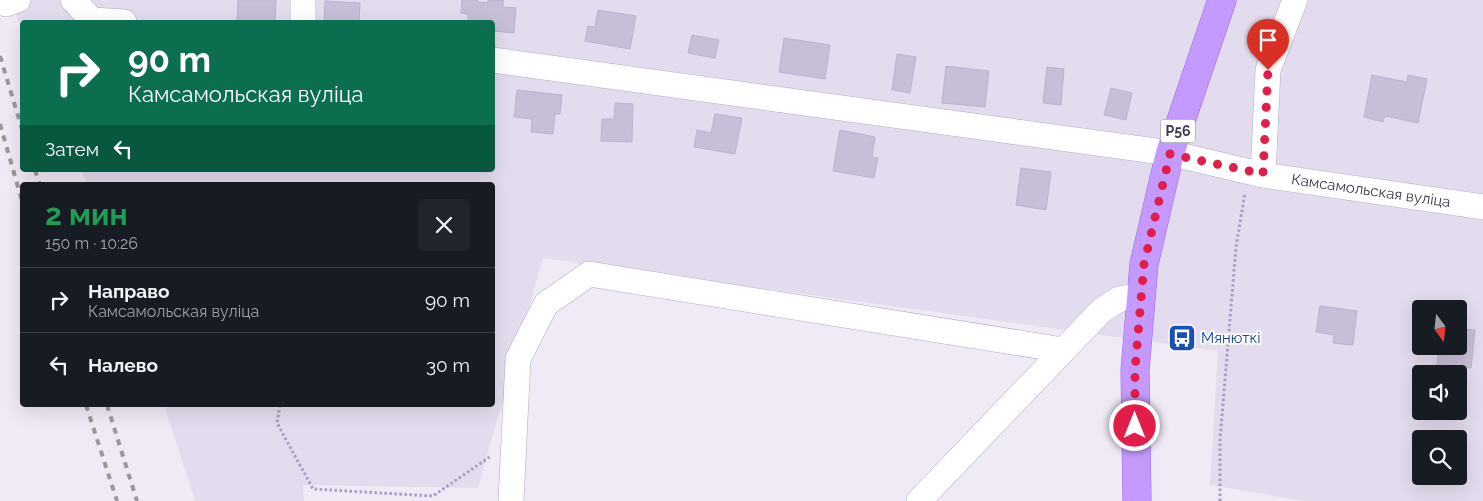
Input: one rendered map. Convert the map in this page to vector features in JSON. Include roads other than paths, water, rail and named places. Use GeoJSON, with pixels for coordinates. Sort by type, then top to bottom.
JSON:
{"type":"FeatureCollection","features":[{"type":"Feature","properties":{"kind":"main road","name":"Р56"},"geometry":{"type":"LineString","coordinates":[[1137,501],[1135,370],[1144,264],[1170,154],[1222,0]]}},
{"type":"Feature","properties":{"kind":"street"},"geometry":{"type":"LineString","coordinates":[[73,0],[92,20]]}},
{"type":"Feature","properties":{"kind":"street"},"geometry":{"type":"LineString","coordinates":[[303,0],[303,20]]}},
{"type":"Feature","properties":{"kind":"street"},"geometry":{"type":"LineString","coordinates":[[1256,173],[1268,70],[1295,0]]}},
{"type":"Feature","properties":{"kind":"street","name":"Камсамольская вуліца"},"geometry":{"type":"LineString","coordinates":[[495,60],[1170,154],[1256,173],[1483,207]]}},
{"type":"Feature","properties":{"kind":"street"},"geometry":{"type":"LineString","coordinates":[[511,501],[518,359],[546,304],[589,274],[1063,350]]}},
{"type":"Feature","properties":{"kind":"street"},"geometry":{"type":"LineString","coordinates":[[919,501],[1101,311],[1119,299],[1141,295]]}},
{"type":"Feature","properties":{"kind":"railway"},"geometry":{"type":"LineString","coordinates":[[0,56],[20,122]]}},
{"type":"Feature","properties":{"kind":"railway"},"geometry":{"type":"LineString","coordinates":[[0,124],[20,194]]}},
{"type":"Feature","properties":{"kind":"railway"},"geometry":{"type":"LineString","coordinates":[[36,172],[39,182]]}},
{"type":"Feature","properties":{"kind":"railway"},"geometry":{"type":"LineString","coordinates":[[87,407],[117,501]]}},
{"type":"Feature","properties":{"kind":"railway"},"geometry":{"type":"LineString","coordinates":[[108,407],[137,501]]}},
{"type":"Feature","properties":{"kind":"place","name":"Мянюткі"},"geometry":{"type":"Point","coordinates":[1182,338]}}]}
